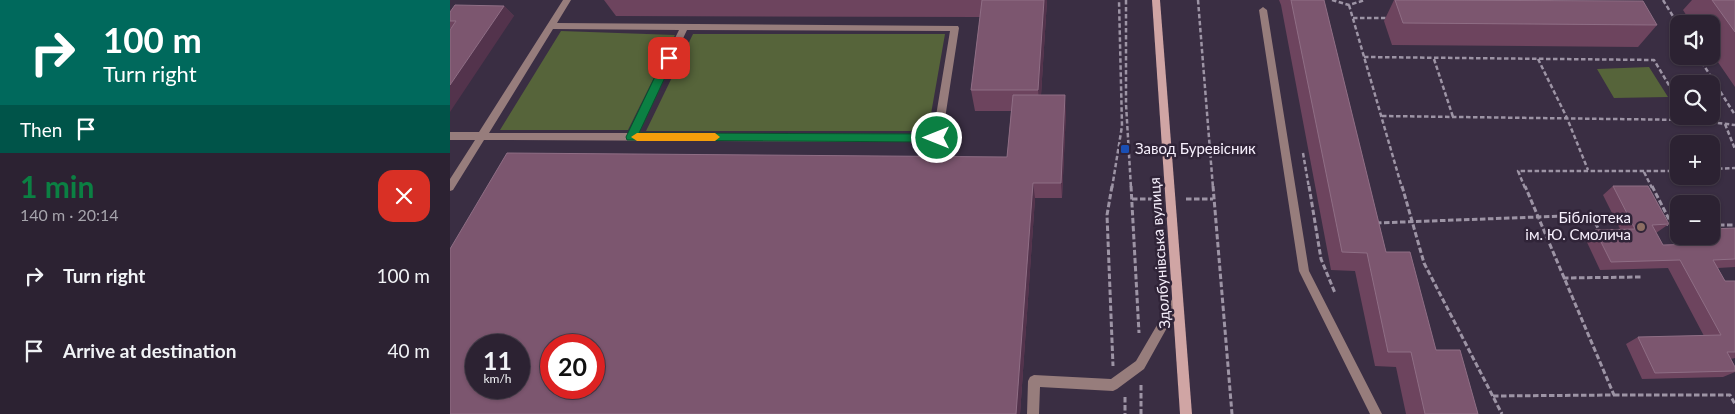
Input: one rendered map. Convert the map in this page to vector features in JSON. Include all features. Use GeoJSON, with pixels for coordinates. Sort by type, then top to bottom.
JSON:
{"type":"FeatureCollection","features":[{"type":"Feature","properties":{"kind":"street","name":"Здолбунівська вулиця"},"geometry":{"type":"LineString","coordinates":[[1156,0],[1186,414]]}},
{"type":"Feature","properties":{"kind":"lane"},"geometry":{"type":"LineString","coordinates":[[450,187],[567,0]]}},
{"type":"Feature","properties":{"kind":"lane"},"geometry":{"type":"LineString","coordinates":[[1263,10],[1304,272],[1376,414]]}},
{"type":"Feature","properties":{"kind":"lane"},"geometry":{"type":"LineString","coordinates":[[450,136],[937,138],[955,28],[550,26]]}},
{"type":"Feature","properties":{"kind":"lane"},"geometry":{"type":"LineString","coordinates":[[631,137],[684,27]]}},
{"type":"Feature","properties":{"kind":"lane"},"geometry":{"type":"LineString","coordinates":[[1033,414],[1034,381],[1113,385],[1140,365],[1178,299]]}},
{"type":"Feature","properties":{"kind":"path"},"geometry":{"type":"LineString","coordinates":[[1119,0],[1122,126],[1107,215],[1113,385],[1125,396],[1125,414]]}},
{"type":"Feature","properties":{"kind":"path"},"geometry":{"type":"LineString","coordinates":[[1126,0],[1126,104],[1139,336]]}},
{"type":"Feature","properties":{"kind":"path"},"geometry":{"type":"LineString","coordinates":[[1198,0],[1232,414]]}},
{"type":"Feature","properties":{"kind":"path"},"geometry":{"type":"LineString","coordinates":[[1332,0],[1349,5],[1365,0]]}},
{"type":"Feature","properties":{"kind":"path"},"geometry":{"type":"LineString","coordinates":[[1663,0],[1672,15]]}},
{"type":"Feature","properties":{"kind":"path"},"geometry":{"type":"LineString","coordinates":[[1349,5],[1424,264],[1502,414]]}},
{"type":"Feature","properties":{"kind":"path"},"geometry":{"type":"LineString","coordinates":[[1353,18],[1392,18]]}},
{"type":"Feature","properties":{"kind":"path"},"geometry":{"type":"LineString","coordinates":[[1364,57],[1654,60],[1670,87]]}},
{"type":"Feature","properties":{"kind":"path"},"geometry":{"type":"LineString","coordinates":[[1434,59],[1453,117]]}},
{"type":"Feature","properties":{"kind":"path"},"geometry":{"type":"LineString","coordinates":[[1538,59],[1567,118],[1588,170]]}},
{"type":"Feature","properties":{"kind":"path"},"geometry":{"type":"LineString","coordinates":[[1704,65],[1735,115]]}},
{"type":"Feature","properties":{"kind":"path"},"geometry":{"type":"LineString","coordinates":[[1382,116],[1670,120]]}},
{"type":"Feature","properties":{"kind":"path"},"geometry":{"type":"LineString","coordinates":[[1720,123],[1735,126]]}},
{"type":"Feature","properties":{"kind":"path"},"geometry":{"type":"LineString","coordinates":[[1725,124],[1735,149]]}},
{"type":"Feature","properties":{"kind":"path"},"geometry":{"type":"LineString","coordinates":[[1303,152],[1321,260],[1336,296]]}},
{"type":"Feature","properties":{"kind":"path"},"geometry":{"type":"LineString","coordinates":[[1720,169],[1735,168]]}},
{"type":"Feature","properties":{"kind":"path"},"geometry":{"type":"LineString","coordinates":[[1614,395],[1518,171],[1670,171]]}},
{"type":"Feature","properties":{"kind":"path"},"geometry":{"type":"LineString","coordinates":[[1644,172],[1670,221]]}},
{"type":"Feature","properties":{"kind":"path"},"geometry":{"type":"LineString","coordinates":[[1374,223],[1591,215],[1599,230]]}},
{"type":"Feature","properties":{"kind":"path"},"geometry":{"type":"LineString","coordinates":[[1656,223],[1670,225]]}},
{"type":"Feature","properties":{"kind":"path"},"geometry":{"type":"LineString","coordinates":[[1720,225],[1735,225]]}},
{"type":"Feature","properties":{"kind":"path"},"geometry":{"type":"LineString","coordinates":[[1563,278],[1641,277]]}},
{"type":"Feature","properties":{"kind":"path"},"geometry":{"type":"LineString","coordinates":[[1140,365],[1142,414]]}},
{"type":"Feature","properties":{"kind":"path"},"geometry":{"type":"LineString","coordinates":[[1493,396],[1730,395],[1735,404]]}},
{"type":"Feature","properties":{"kind":"green space"},"geometry":{"type":"Polygon","coordinates":[[[561,31],[675,35],[628,130],[500,130],[561,31]]]}},
{"type":"Feature","properties":{"kind":"green space"},"geometry":{"type":"Polygon","coordinates":[[[693,34],[945,34],[928,131],[646,131],[693,34]]]}},
{"type":"Feature","properties":{"kind":"green space"},"geometry":{"type":"Polygon","coordinates":[[[1649,67],[1668,97],[1614,98],[1597,69],[1649,67]]]}},
{"type":"Feature","properties":{"kind":"building"},"geometry":{"type":"Polygon","coordinates":[[[982,0],[1044,0],[1038,90],[971,90],[982,0]]]}},
{"type":"Feature","properties":{"kind":"building"},"geometry":{"type":"Polygon","coordinates":[[[1291,0],[1324,0],[1386,252],[1410,252],[1436,350],[1460,350],[1478,414],[1425,414],[1411,352],[1388,352],[1367,253],[1342,252],[1291,0]]]}},
{"type":"Feature","properties":{"kind":"building"},"geometry":{"type":"Polygon","coordinates":[[[1395,0],[1643,1],[1657,25],[1403,23],[1395,0]]]}},
{"type":"Feature","properties":{"kind":"building"},"geometry":{"type":"Polygon","coordinates":[[[1712,0],[1735,0],[1735,32],[1712,0]]]}},
{"type":"Feature","properties":{"kind":"building"},"geometry":{"type":"Polygon","coordinates":[[[455,5],[504,6],[450,85],[450,30],[456,21],[450,21],[450,12],[455,5]]]}},
{"type":"Feature","properties":{"kind":"building"},"geometry":{"type":"Polygon","coordinates":[[[1013,95],[1065,95],[1061,183],[1033,183],[1016,414],[450,414],[450,249],[507,153],[1007,157],[1013,95]]]}},
{"type":"Feature","properties":{"kind":"building"},"geometry":{"type":"Polygon","coordinates":[[[1613,186],[1648,186],[1669,224],[1652,225],[1663,245],[1720,245],[1720,229],[1735,228],[1735,259],[1713,260],[1725,281],[1735,281],[1735,352],[1727,352],[1735,367],[1735,371],[1655,373],[1638,337],[1721,335],[1680,260],[1611,262],[1595,230],[1635,229],[1613,186]]]}},
{"type":"Feature","properties":{"kind":"slow traffic"},"geometry":{"type":"LineString","coordinates":[[637,137],[715,137]]}},
{"type":"Feature","properties":{"kind":"place","name":"Завод Буревісник"},"geometry":{"type":"Point","coordinates":[1125,149]}},
{"type":"Feature","properties":{"kind":"place","name":"Бібліотека ім. Ю. Смолича"},"geometry":{"type":"Point","coordinates":[1641,227]}},
{"type":"Feature","properties":{"kind":"route"},"geometry":{"type":"LineString","coordinates":[[669,58],[631,137],[937,138]]}}]}
